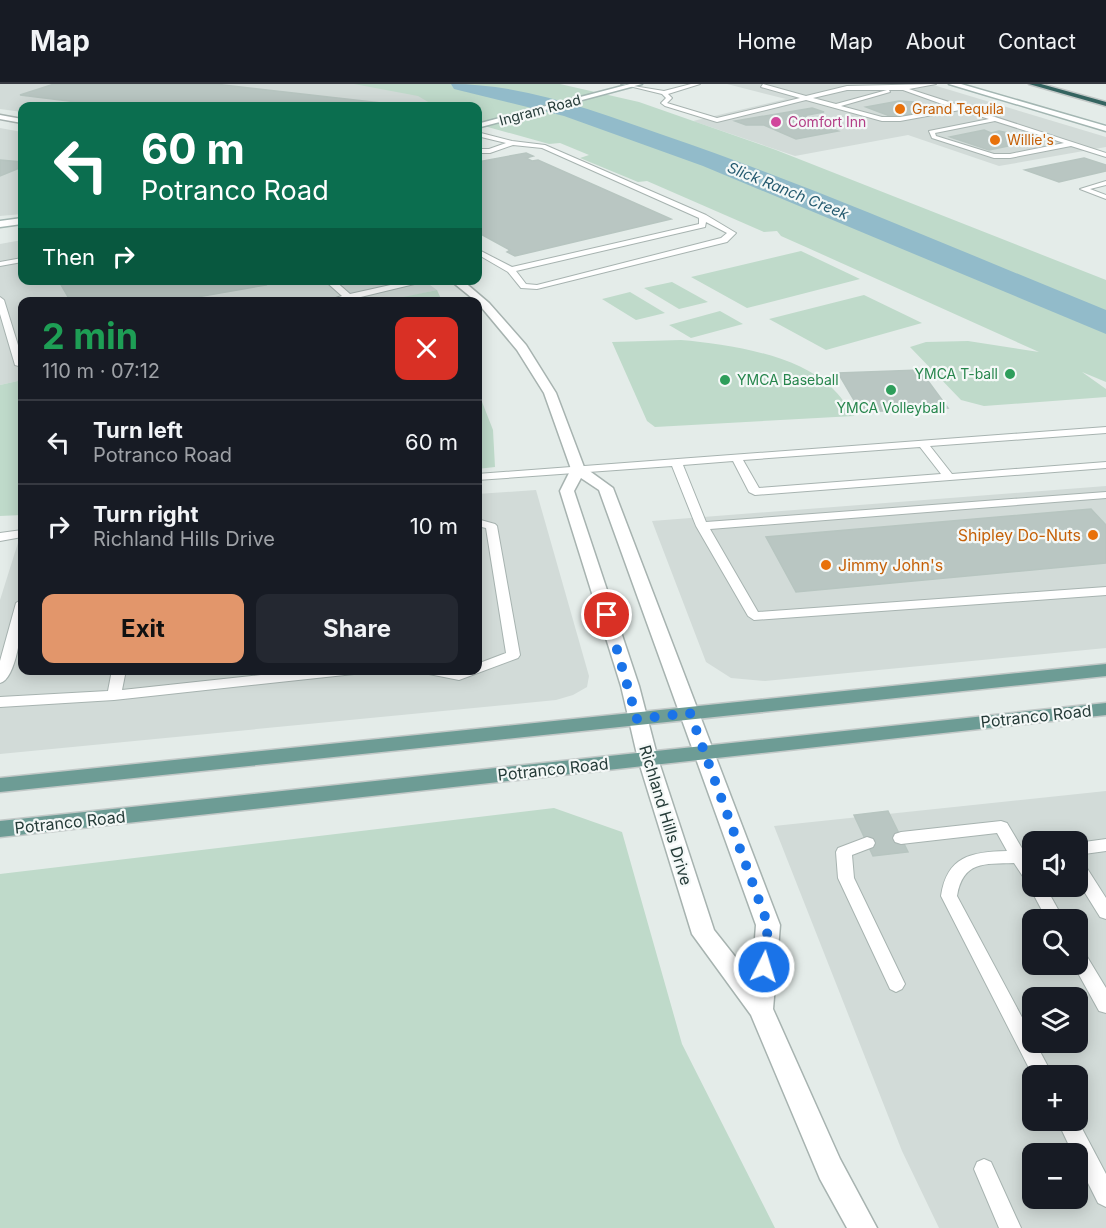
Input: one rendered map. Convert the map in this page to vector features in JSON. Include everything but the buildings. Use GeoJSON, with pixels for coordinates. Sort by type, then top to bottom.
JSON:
{"type":"FeatureCollection","features":[{"type":"Feature","properties":{"kind":"highway"},"geometry":{"type":"LineString","coordinates":[[1034,84],[1106,104]]}},
{"type":"Feature","properties":{"kind":"main road"},"geometry":{"type":"LineString","coordinates":[[0,785],[1106,670]]}},
{"type":"Feature","properties":{"kind":"main road","name":"Potranco Road"},"geometry":{"type":"LineString","coordinates":[[0,829],[1106,709]]}},
{"type":"Feature","properties":{"kind":"street","name":"Ingram Road"},"geometry":{"type":"LineString","coordinates":[[482,117],[609,84]]}},
{"type":"Feature","properties":{"kind":"street"},"geometry":{"type":"LineString","coordinates":[[953,84],[1106,129]]}},
{"type":"Feature","properties":{"kind":"street","name":"Ingram Road"},"geometry":{"type":"LineString","coordinates":[[482,125],[631,85]]}},
{"type":"Feature","properties":{"kind":"street"},"geometry":{"type":"LineString","coordinates":[[0,117],[18,119]]}},
{"type":"Feature","properties":{"kind":"street"},"geometry":{"type":"LineString","coordinates":[[0,224],[18,221]]}},
{"type":"Feature","properties":{"kind":"street"},"geometry":{"type":"LineString","coordinates":[[0,234],[18,232]]}},
{"type":"Feature","properties":{"kind":"street"},"geometry":{"type":"LineString","coordinates":[[461,285],[475,297]]}},
{"type":"Feature","properties":{"kind":"street"},"geometry":{"type":"LineString","coordinates":[[482,302],[522,348],[550,393],[578,469]]}},
{"type":"Feature","properties":{"kind":"street","name":"Richland Hills Drive"},"geometry":{"type":"LineString","coordinates":[[761,1009],[768,925],[606,488],[578,469],[567,491],[630,686],[648,759],[704,934],[761,1009],[830,1169],[863,1228]]}},
{"type":"Feature","properties":{"kind":"lane"},"geometry":{"type":"LineString","coordinates":[[631,85],[664,93],[697,84]]}},
{"type":"Feature","properties":{"kind":"lane"},"geometry":{"type":"LineString","coordinates":[[830,84],[847,88]]}},
{"type":"Feature","properties":{"kind":"lane"},"geometry":{"type":"LineString","coordinates":[[664,93],[669,98],[664,103],[667,105],[717,120],[847,88],[895,86],[908,88],[933,84]]}},
{"type":"Feature","properties":{"kind":"lane"},"geometry":{"type":"LineString","coordinates":[[763,86],[882,119],[900,119],[962,108]]}},
{"type":"Feature","properties":{"kind":"lane"},"geometry":{"type":"LineString","coordinates":[[836,105],[895,86],[1106,155]]}},
{"type":"Feature","properties":{"kind":"lane"},"geometry":{"type":"LineString","coordinates":[[997,119],[931,132],[934,137],[994,156],[1010,156],[1072,144]]}},
{"type":"Feature","properties":{"kind":"lane"},"geometry":{"type":"LineString","coordinates":[[482,135],[512,143],[543,146],[703,217],[732,233],[724,240],[537,287],[524,286],[511,270],[482,254]]}},
{"type":"Feature","properties":{"kind":"lane"},"geometry":{"type":"LineString","coordinates":[[482,151],[490,151],[512,143]]}},
{"type":"Feature","properties":{"kind":"lane"},"geometry":{"type":"LineString","coordinates":[[1106,183],[1083,189],[1106,196]]}},
{"type":"Feature","properties":{"kind":"lane"},"geometry":{"type":"LineString","coordinates":[[511,270],[702,225],[703,217]]}},
{"type":"Feature","properties":{"kind":"lane"},"geometry":{"type":"LineString","coordinates":[[0,264],[18,261]]}},
{"type":"Feature","properties":{"kind":"lane"},"geometry":{"type":"LineString","coordinates":[[334,285],[348,297],[405,285]]}},
{"type":"Feature","properties":{"kind":"lane"},"geometry":{"type":"LineString","coordinates":[[388,285],[392,288]]}},
{"type":"Feature","properties":{"kind":"lane"},"geometry":{"type":"LineString","coordinates":[[0,300],[18,358]]}},
{"type":"Feature","properties":{"kind":"lane"},"geometry":{"type":"LineString","coordinates":[[482,477],[1106,430]]}},
{"type":"Feature","properties":{"kind":"lane"},"geometry":{"type":"LineString","coordinates":[[923,444],[949,477]]}},
{"type":"Feature","properties":{"kind":"lane"},"geometry":{"type":"LineString","coordinates":[[736,457],[755,492],[1106,465]]}},
{"type":"Feature","properties":{"kind":"lane"},"geometry":{"type":"LineString","coordinates":[[676,462],[702,526],[754,616],[1106,591]]}},
{"type":"Feature","properties":{"kind":"lane"},"geometry":{"type":"LineString","coordinates":[[702,526],[1106,495]]}},
{"type":"Feature","properties":{"kind":"lane"},"geometry":{"type":"LineString","coordinates":[[482,523],[491,526],[513,655],[482,667]]}},
{"type":"Feature","properties":{"kind":"lane"},"geometry":{"type":"LineString","coordinates":[[0,537],[18,535]]}},
{"type":"Feature","properties":{"kind":"lane"},"geometry":{"type":"LineString","coordinates":[[10,653],[18,620]]}},
{"type":"Feature","properties":{"kind":"lane"},"geometry":{"type":"LineString","coordinates":[[0,679],[18,633]]}},
{"type":"Feature","properties":{"kind":"lane"},"geometry":{"type":"LineString","coordinates":[[114,695],[119,675]]}},
{"type":"Feature","properties":{"kind":"lane"},"geometry":{"type":"LineString","coordinates":[[0,702],[114,695],[299,675]]}},
{"type":"Feature","properties":{"kind":"lane"},"geometry":{"type":"LineString","coordinates":[[901,838],[1001,826],[1022,852]]}},
{"type":"Feature","properties":{"kind":"lane"},"geometry":{"type":"LineString","coordinates":[[867,843],[844,852],[843,865],[846,878],[896,984]]}},
{"type":"Feature","properties":{"kind":"lane"},"geometry":{"type":"LineString","coordinates":[[1088,847],[1106,845]]}},
{"type":"Feature","properties":{"kind":"lane"},"geometry":{"type":"LineString","coordinates":[[1022,856],[966,862],[954,870],[950,882],[950,896],[1037,1065]]}},
{"type":"Feature","properties":{"kind":"lane"},"geometry":{"type":"LineString","coordinates":[[1088,883],[1106,912]]}},
{"type":"Feature","properties":{"kind":"lane"},"geometry":{"type":"LineString","coordinates":[[1088,975],[1106,1005]]}},
{"type":"Feature","properties":{"kind":"lane"},"geometry":{"type":"LineString","coordinates":[[1073,1131],[1106,1196]]}},
{"type":"Feature","properties":{"kind":"lane"},"geometry":{"type":"LineString","coordinates":[[984,1169],[1010,1228]]}},
{"type":"Feature","properties":{"kind":"shaded area"},"geometry":{"type":"Polygon","coordinates":[[[0,84],[371,84],[447,102],[18,102],[18,111],[0,109],[0,84]]]}},
{"type":"Feature","properties":{"kind":"shaded area"},"geometry":{"type":"Polygon","coordinates":[[[727,84],[930,84],[1106,137],[1106,147],[999,166],[908,135],[795,156],[693,121],[786,99],[727,84]]]}},
{"type":"Feature","properties":{"kind":"shaded area"},"geometry":{"type":"Polygon","coordinates":[[[0,128],[18,131],[18,214],[0,216],[0,128]]]}},
{"type":"Feature","properties":{"kind":"shaded area"},"geometry":{"type":"Polygon","coordinates":[[[18,241],[18,285],[430,285],[437,290],[406,297],[18,297],[18,381],[0,385],[0,244],[18,241]]]}},
{"type":"Feature","properties":{"kind":"shaded area"},"geometry":{"type":"Polygon","coordinates":[[[1106,486],[1106,648],[765,681],[731,678],[706,662],[652,521],[1106,486]]]}},
{"type":"Feature","properties":{"kind":"shaded area"},"geometry":{"type":"Polygon","coordinates":[[[536,490],[589,676],[587,687],[573,695],[556,700],[0,754],[0,600],[18,543],[18,675],[482,675],[482,494],[536,490]]]}},
{"type":"Feature","properties":{"kind":"shaded area"},"geometry":{"type":"Polygon","coordinates":[[[1106,791],[1106,1228],[939,1228],[902,1151],[774,826],[1106,791]]]}},
{"type":"Feature","properties":{"kind":"green space"},"geometry":{"type":"Polygon","coordinates":[[[354,84],[560,84],[639,102],[776,150],[1106,280],[1106,382],[1082,372],[1106,389],[1106,397],[984,406],[961,400],[910,347],[926,342],[968,341],[1039,352],[781,236],[777,231],[764,232],[647,181],[638,182],[580,158],[589,155],[560,143],[549,144],[482,125],[482,102],[428,102],[418,96],[354,84]]]}},
{"type":"Feature","properties":{"kind":"green space"},"geometry":{"type":"Polygon","coordinates":[[[801,251],[860,279],[747,308],[691,277],[801,251]]]}},
{"type":"Feature","properties":{"kind":"green space"},"geometry":{"type":"Polygon","coordinates":[[[672,282],[708,302],[679,309],[644,288],[672,282]]]}},
{"type":"Feature","properties":{"kind":"green space"},"geometry":{"type":"Polygon","coordinates":[[[437,290],[440,297],[403,297],[437,290]]]}},
{"type":"Feature","properties":{"kind":"green space"},"geometry":{"type":"Polygon","coordinates":[[[630,292],[665,313],[636,320],[602,299],[630,292]]]}},
{"type":"Feature","properties":{"kind":"green space"},"geometry":{"type":"Polygon","coordinates":[[[864,295],[922,323],[826,350],[769,319],[864,295]]]}},
{"type":"Feature","properties":{"kind":"green space"},"geometry":{"type":"Polygon","coordinates":[[[720,311],[743,324],[691,338],[669,325],[720,311]]]}},
{"type":"Feature","properties":{"kind":"green space","name":"YMCA Baseball"},"geometry":{"type":"Polygon","coordinates":[[[681,340],[739,348],[799,366],[831,387],[854,416],[655,427],[647,421],[612,342],[681,340]]]}},
{"type":"Feature","properties":{"kind":"green space"},"geometry":{"type":"Polygon","coordinates":[[[18,381],[18,515],[0,516],[0,385],[18,381]]]}},
{"type":"Feature","properties":{"kind":"green space"},"geometry":{"type":"Polygon","coordinates":[[[482,402],[493,430],[495,467],[482,468],[482,402]]]}},
{"type":"Feature","properties":{"kind":"green space"},"geometry":{"type":"Polygon","coordinates":[[[554,808],[622,832],[682,1044],[775,1228],[0,1228],[0,874],[554,808]]]}},
{"type":"Feature","properties":{"kind":"waterway","name":"Slick Ranch Creek"},"geometry":{"type":"LineString","coordinates":[[462,84],[572,111],[712,160],[1106,323]]}},
{"type":"Feature","properties":{"kind":"place","name":"Grand Tequila"},"geometry":{"type":"Point","coordinates":[900,109]}},
{"type":"Feature","properties":{"kind":"place","name":"Comfort Inn"},"geometry":{"type":"Point","coordinates":[776,122]}},
{"type":"Feature","properties":{"kind":"place","name":"Willie's"},"geometry":{"type":"Point","coordinates":[995,140]}},
{"type":"Feature","properties":{"kind":"place","name":"YMCA T-ball"},"geometry":{"type":"Point","coordinates":[1010,374]}},
{"type":"Feature","properties":{"kind":"place","name":"YMCA Baseball"},"geometry":{"type":"Point","coordinates":[725,380]}},
{"type":"Feature","properties":{"kind":"place","name":"YMCA Volleyball"},"geometry":{"type":"Point","coordinates":[891,390]}},
{"type":"Feature","properties":{"kind":"place","name":"Shipley Do-Nuts"},"geometry":{"type":"Point","coordinates":[1093,535]}},
{"type":"Feature","properties":{"kind":"place","name":"Jimmy John's"},"geometry":{"type":"Point","coordinates":[826,565]}},
{"type":"Feature","properties":{"kind":"route"},"geometry":{"type":"LineString","coordinates":[[607,615],[630,686],[637,719],[690,713],[768,925],[764,967]]}}]}
